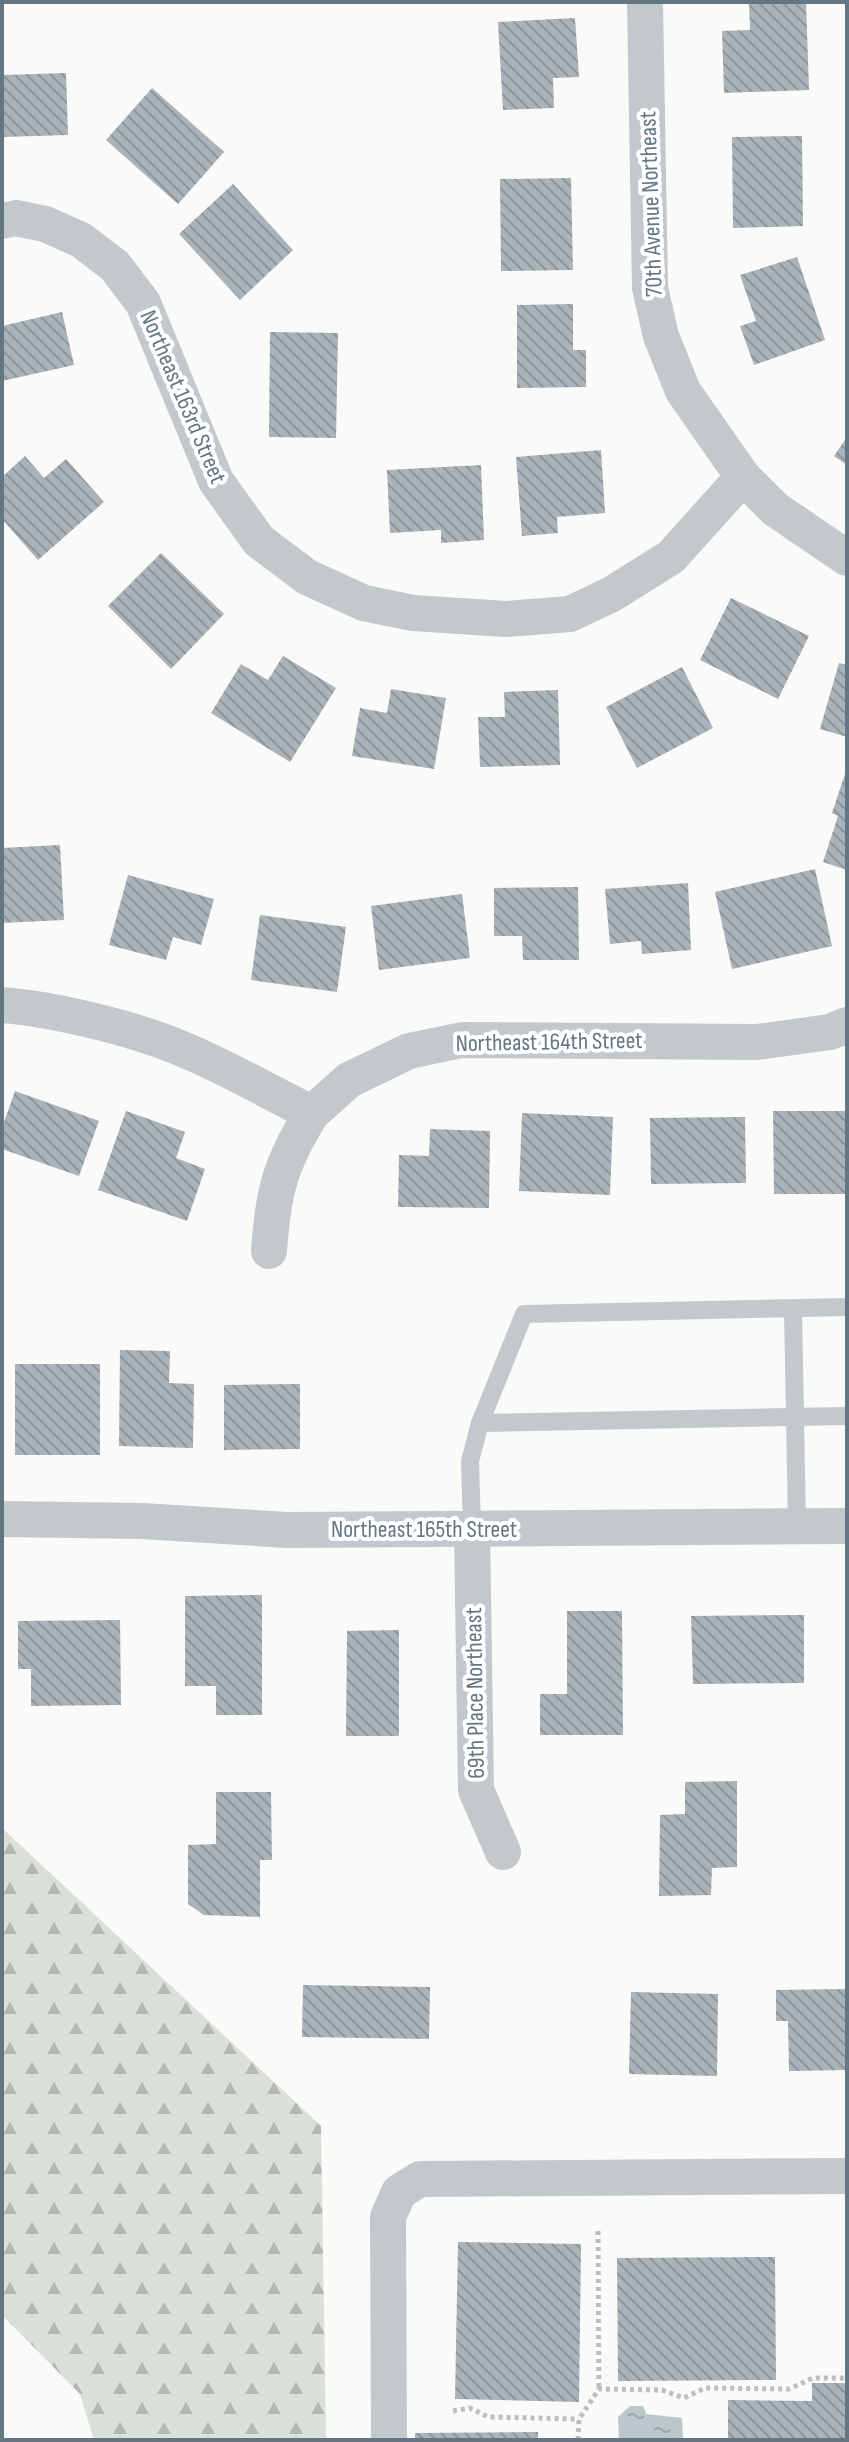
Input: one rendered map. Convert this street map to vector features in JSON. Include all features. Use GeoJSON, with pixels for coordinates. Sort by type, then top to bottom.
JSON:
{"type":"FeatureCollection","features":[{"type":"Feature","properties":{"kind":"street","name":"70th Avenue Northeast"},"geometry":{"type":"LineString","coordinates":[[645,2],[650,288],[661,336],[683,391],[743,477]]}},
{"type":"Feature","properties":{"kind":"street","name":"Northeast 163rd Street"},"geometry":{"type":"LineString","coordinates":[[2,221],[16,218],[45,224],[81,240],[115,266],[143,303],[216,481],[259,541],[307,577],[364,603],[413,613],[490,618],[570,614],[612,594],[671,557],[743,477]]}},
{"type":"Feature","properties":{"kind":"street"},"geometry":{"type":"LineString","coordinates":[[743,477],[775,509],[847,558]]}},
{"type":"Feature","properties":{"kind":"street"},"geometry":{"type":"LineString","coordinates":[[2,1005],[25,1006],[99,1023],[180,1047],[312,1113],[290,1148],[273,1201],[269,1251]]}},
{"type":"Feature","properties":{"kind":"street","name":"Northeast 164th Street"},"geometry":{"type":"LineString","coordinates":[[312,1113],[349,1080],[385,1062],[409,1051],[462,1040],[757,1042],[830,1032],[847,1025]]}},
{"type":"Feature","properties":{"kind":"street","name":"Northeast 165th Street"},"geometry":{"type":"LineString","coordinates":[[2,1519],[142,1521],[287,1530],[847,1526]]}},
{"type":"Feature","properties":{"kind":"street","name":"69th Place Northeast"},"geometry":{"type":"LineString","coordinates":[[472,1529],[476,1790],[503,1852]]}},
{"type":"Feature","properties":{"kind":"street"},"geometry":{"type":"LineString","coordinates":[[389,2440],[388,2217],[399,2192],[420,2179],[847,2176]]}},
{"type":"Feature","properties":{"kind":"lane"},"geometry":{"type":"LineString","coordinates":[[472,1529],[470,1461],[480,1423],[524,1314],[847,1307]]}},
{"type":"Feature","properties":{"kind":"lane"},"geometry":{"type":"LineString","coordinates":[[793,1309],[797,1526]]}},
{"type":"Feature","properties":{"kind":"lane"},"geometry":{"type":"LineString","coordinates":[[480,1423],[847,1416]]}},
{"type":"Feature","properties":{"kind":"path"},"geometry":{"type":"LineString","coordinates":[[579,2440],[579,2419],[599,2389],[598,2231]]}},
{"type":"Feature","properties":{"kind":"path"},"geometry":{"type":"LineString","coordinates":[[599,2389],[662,2390],[684,2398],[705,2388],[789,2389],[813,2378],[847,2378]]}},
{"type":"Feature","properties":{"kind":"path"},"geometry":{"type":"LineString","coordinates":[[453,2411],[470,2408],[488,2417],[579,2419]]}},
{"type":"Feature","properties":{"kind":"green space"},"geometry":{"type":"Polygon","coordinates":[[[2,1828],[321,2126],[326,2440],[94,2440],[80,2394],[2,2315],[2,1828]]]}},
{"type":"Feature","properties":{"kind":"water"},"geometry":{"type":"Polygon","coordinates":[[[630,2406],[643,2406],[646,2414],[682,2418],[683,2438],[619,2440],[618,2417],[630,2406]]]}},
{"type":"Feature","properties":{"kind":"building"},"geometry":{"type":"Polygon","coordinates":[[[749,2],[806,2],[809,90],[724,93],[722,31],[750,30],[749,2]]]}},
{"type":"Feature","properties":{"kind":"building"},"geometry":{"type":"Polygon","coordinates":[[[575,18],[579,77],[553,78],[554,108],[503,110],[498,22],[575,18]]]}},
{"type":"Feature","properties":{"kind":"building"},"geometry":{"type":"Polygon","coordinates":[[[66,73],[68,135],[2,137],[2,75],[66,73]]]}},
{"type":"Feature","properties":{"kind":"building"},"geometry":{"type":"Polygon","coordinates":[[[152,88],[224,152],[178,204],[106,140],[152,88]]]}},
{"type":"Feature","properties":{"kind":"building"},"geometry":{"type":"Polygon","coordinates":[[[802,136],[803,226],[733,228],[732,137],[802,136]]]}},
{"type":"Feature","properties":{"kind":"building"},"geometry":{"type":"Polygon","coordinates":[[[571,178],[573,270],[501,271],[500,179],[571,178]]]}},
{"type":"Feature","properties":{"kind":"building"},"geometry":{"type":"Polygon","coordinates":[[[233,184],[293,250],[240,300],[179,234],[233,184]]]}},
{"type":"Feature","properties":{"kind":"building"},"geometry":{"type":"Polygon","coordinates":[[[797,257],[825,340],[754,365],[740,326],[756,321],[740,275],[797,257]]]}},
{"type":"Feature","properties":{"kind":"building"},"geometry":{"type":"Polygon","coordinates":[[[573,304],[573,350],[586,350],[586,387],[517,388],[517,305],[573,304]]]}},
{"type":"Feature","properties":{"kind":"building"},"geometry":{"type":"Polygon","coordinates":[[[62,312],[74,365],[2,381],[2,326],[62,312]]]}},
{"type":"Feature","properties":{"kind":"building"},"geometry":{"type":"Polygon","coordinates":[[[270,332],[338,333],[336,438],[269,437],[270,332]]]}},
{"type":"Feature","properties":{"kind":"building"},"geometry":{"type":"Polygon","coordinates":[[[847,437],[847,465],[834,456],[847,437]]]}},
{"type":"Feature","properties":{"kind":"building"},"geometry":{"type":"Polygon","coordinates":[[[601,450],[605,513],[557,517],[558,533],[522,536],[516,457],[601,450]]]}},
{"type":"Feature","properties":{"kind":"building"},"geometry":{"type":"Polygon","coordinates":[[[25,456],[44,478],[66,459],[104,502],[38,560],[2,519],[2,477],[25,456]]]}},
{"type":"Feature","properties":{"kind":"building"},"geometry":{"type":"Polygon","coordinates":[[[481,465],[484,540],[441,543],[441,530],[390,533],[387,470],[481,465]]]}},
{"type":"Feature","properties":{"kind":"building"},"geometry":{"type":"Polygon","coordinates":[[[161,553],[224,614],[171,669],[108,606],[161,553]]]}},
{"type":"Feature","properties":{"kind":"building"},"geometry":{"type":"Polygon","coordinates":[[[731,598],[809,636],[778,699],[700,660],[731,598]]]}},
{"type":"Feature","properties":{"kind":"building"},"geometry":{"type":"Polygon","coordinates":[[[283,656],[336,688],[290,762],[211,713],[241,664],[268,680],[283,656]]]}},
{"type":"Feature","properties":{"kind":"building"},"geometry":{"type":"Polygon","coordinates":[[[839,663],[847,665],[847,737],[820,729],[839,663]]]}},
{"type":"Feature","properties":{"kind":"building"},"geometry":{"type":"Polygon","coordinates":[[[682,667],[713,728],[637,768],[606,707],[682,667]]]}},
{"type":"Feature","properties":{"kind":"building"},"geometry":{"type":"Polygon","coordinates":[[[391,689],[446,698],[434,769],[352,756],[360,708],[387,713],[391,689]]]}},
{"type":"Feature","properties":{"kind":"building"},"geometry":{"type":"Polygon","coordinates":[[[558,690],[560,765],[480,767],[478,717],[505,717],[504,692],[558,690]]]}},
{"type":"Feature","properties":{"kind":"building"},"geometry":{"type":"Polygon","coordinates":[[[847,768],[847,870],[823,862],[838,816],[832,813],[847,768]]]}},
{"type":"Feature","properties":{"kind":"building"},"geometry":{"type":"Polygon","coordinates":[[[60,845],[64,920],[2,923],[2,848],[60,845]]]}},
{"type":"Feature","properties":{"kind":"building"},"geometry":{"type":"Polygon","coordinates":[[[815,869],[832,946],[732,969],[715,892],[815,869]]]}},
{"type":"Feature","properties":{"kind":"building"},"geometry":{"type":"Polygon","coordinates":[[[128,875],[214,899],[201,945],[173,937],[166,960],[109,945],[128,875]]]}},
{"type":"Feature","properties":{"kind":"building"},"geometry":{"type":"Polygon","coordinates":[[[688,883],[691,950],[642,954],[641,941],[610,944],[605,889],[688,883]]]}},
{"type":"Feature","properties":{"kind":"building"},"geometry":{"type":"Polygon","coordinates":[[[578,887],[579,960],[523,960],[522,936],[494,936],[494,888],[578,887]]]}},
{"type":"Feature","properties":{"kind":"building"},"geometry":{"type":"Polygon","coordinates":[[[462,894],[470,958],[379,970],[371,906],[462,894]]]}},
{"type":"Feature","properties":{"kind":"building"},"geometry":{"type":"Polygon","coordinates":[[[260,915],[346,927],[337,992],[251,980],[260,915]]]}},
{"type":"Feature","properties":{"kind":"building"},"geometry":{"type":"Polygon","coordinates":[[[15,1091],[99,1121],[79,1176],[2,1149],[2,1128],[15,1091]]]}},
{"type":"Feature","properties":{"kind":"building"},"geometry":{"type":"Polygon","coordinates":[[[126,1111],[185,1132],[176,1158],[205,1169],[187,1221],[98,1190],[126,1111]]]}},
{"type":"Feature","properties":{"kind":"building"},"geometry":{"type":"Polygon","coordinates":[[[773,1111],[847,1111],[847,1194],[774,1194],[773,1111]]]}},
{"type":"Feature","properties":{"kind":"building"},"geometry":{"type":"Polygon","coordinates":[[[522,1113],[613,1117],[610,1195],[519,1191],[522,1113]]]}},
{"type":"Feature","properties":{"kind":"building"},"geometry":{"type":"Polygon","coordinates":[[[745,1117],[746,1183],[651,1184],[650,1118],[745,1117]]]}},
{"type":"Feature","properties":{"kind":"building"},"geometry":{"type":"Polygon","coordinates":[[[430,1129],[490,1131],[489,1208],[398,1207],[399,1155],[429,1156],[430,1129]]]}},
{"type":"Feature","properties":{"kind":"building"},"geometry":{"type":"Polygon","coordinates":[[[120,1350],[170,1351],[169,1383],[194,1384],[193,1448],[119,1446],[120,1350]]]}},
{"type":"Feature","properties":{"kind":"building"},"geometry":{"type":"Polygon","coordinates":[[[15,1364],[100,1364],[100,1455],[15,1455],[15,1364]]]}},
{"type":"Feature","properties":{"kind":"building"},"geometry":{"type":"Polygon","coordinates":[[[300,1384],[300,1449],[224,1450],[224,1385],[300,1384]]]}},
{"type":"Feature","properties":{"kind":"building"},"geometry":{"type":"Polygon","coordinates":[[[262,1595],[262,1715],[216,1715],[216,1686],[185,1686],[185,1596],[262,1595]]]}},
{"type":"Feature","properties":{"kind":"building"},"geometry":{"type":"Polygon","coordinates":[[[567,1611],[622,1611],[623,1735],[540,1735],[540,1694],[567,1694],[567,1611]]]}},
{"type":"Feature","properties":{"kind":"building"},"geometry":{"type":"Polygon","coordinates":[[[804,1615],[804,1683],[693,1684],[691,1616],[804,1615]]]}},
{"type":"Feature","properties":{"kind":"building"},"geometry":{"type":"Polygon","coordinates":[[[120,1620],[121,1705],[31,1706],[31,1669],[18,1669],[18,1621],[120,1620]]]}},
{"type":"Feature","properties":{"kind":"building"},"geometry":{"type":"Polygon","coordinates":[[[399,1630],[399,1736],[346,1736],[347,1631],[399,1630]]]}},
{"type":"Feature","properties":{"kind":"building"},"geometry":{"type":"Polygon","coordinates":[[[737,1781],[737,1867],[712,1868],[711,1895],[659,1896],[660,1815],[685,1814],[685,1782],[737,1781]]]}},
{"type":"Feature","properties":{"kind":"building"},"geometry":{"type":"Polygon","coordinates":[[[216,1792],[271,1792],[272,1860],[260,1860],[260,1917],[204,1915],[188,1904],[188,1845],[216,1844],[216,1792]]]}},
{"type":"Feature","properties":{"kind":"building"},"geometry":{"type":"Polygon","coordinates":[[[303,1985],[430,1987],[429,2039],[302,2037],[303,1985]]]}},
{"type":"Feature","properties":{"kind":"building"},"geometry":{"type":"Polygon","coordinates":[[[847,1989],[847,2070],[789,2071],[788,2021],[776,2021],[776,1990],[847,1989]]]}},
{"type":"Feature","properties":{"kind":"building"},"geometry":{"type":"Polygon","coordinates":[[[631,1992],[718,1994],[717,2076],[629,2074],[631,1992]]]}},
{"type":"Feature","properties":{"kind":"building"},"geometry":{"type":"Polygon","coordinates":[[[458,2242],[581,2244],[579,2402],[455,2399],[458,2242]]]}},
{"type":"Feature","properties":{"kind":"building"},"geometry":{"type":"Polygon","coordinates":[[[775,2257],[776,2380],[618,2381],[617,2258],[775,2257]]]}},
{"type":"Feature","properties":{"kind":"building"},"geometry":{"type":"Polygon","coordinates":[[[812,2383],[847,2383],[847,2440],[728,2440],[728,2400],[812,2401],[812,2383]]]}},
{"type":"Feature","properties":{"kind":"building"},"geometry":{"type":"Polygon","coordinates":[[[538,2432],[538,2440],[415,2440],[415,2433],[538,2432]]]}}]}
